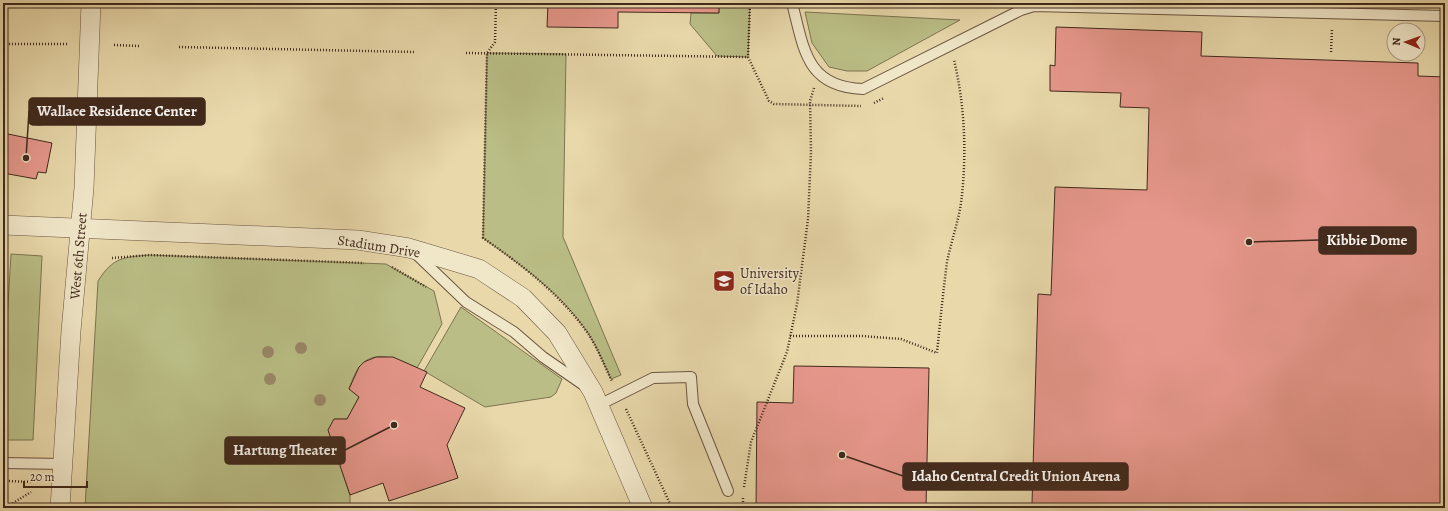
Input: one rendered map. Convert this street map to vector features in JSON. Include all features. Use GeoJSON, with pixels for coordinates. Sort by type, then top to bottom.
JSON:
{"type":"FeatureCollection","features":[{"type":"Feature","properties":{"kind":"street","name":"West 6th Street"},"geometry":{"type":"LineString","coordinates":[[60,508],[81,228],[91,3]]}},
{"type":"Feature","properties":{"kind":"street","name":"Stadium Drive"},"geometry":{"type":"LineString","coordinates":[[3,225],[358,240],[409,248],[479,269],[523,298],[557,333],[596,398],[643,508]]}},
{"type":"Feature","properties":{"kind":"lane"},"geometry":{"type":"LineString","coordinates":[[792,3],[805,54],[818,74],[833,84],[846,88],[863,89],[1021,10],[1034,6],[1445,16]]}},
{"type":"Feature","properties":{"kind":"lane"},"geometry":{"type":"LineString","coordinates":[[409,248],[466,302],[514,332],[542,357],[596,398],[653,378],[691,378],[693,404],[728,491]]}},
{"type":"Feature","properties":{"kind":"lane"},"geometry":{"type":"LineString","coordinates":[[3,463],[63,464]]}},
{"type":"Feature","properties":{"kind":"path"},"geometry":{"type":"LineString","coordinates":[[483,238],[487,53],[495,42],[496,3]]}},
{"type":"Feature","properties":{"kind":"path"},"geometry":{"type":"LineString","coordinates":[[466,53],[748,57],[750,3]]}},
{"type":"Feature","properties":{"kind":"path"},"geometry":{"type":"LineString","coordinates":[[3,44],[68,44]]}},
{"type":"Feature","properties":{"kind":"path"},"geometry":{"type":"LineString","coordinates":[[114,45],[139,46]]}},
{"type":"Feature","properties":{"kind":"path"},"geometry":{"type":"LineString","coordinates":[[179,47],[416,52]]}},
{"type":"Feature","properties":{"kind":"path"},"geometry":{"type":"LineString","coordinates":[[790,336],[862,336],[901,339],[937,354],[948,260],[961,204],[964,174],[963,117],[960,84],[954,60]]}},
{"type":"Feature","properties":{"kind":"path"},"geometry":{"type":"LineString","coordinates":[[744,489],[751,442],[787,352],[797,304],[808,219],[811,152],[810,101],[818,74]]}},
{"type":"Feature","properties":{"kind":"path"},"geometry":{"type":"LineString","coordinates":[[112,258],[150,255],[370,263]]}},
{"type":"Feature","properties":{"kind":"path"},"geometry":{"type":"LineString","coordinates":[[386,264],[427,287]]}},
{"type":"Feature","properties":{"kind":"path"},"geometry":{"type":"LineString","coordinates":[[3,480],[31,482]]}},
{"type":"Feature","properties":{"kind":"path"},"geometry":{"type":"LineString","coordinates":[[5,508],[31,492]]}},
{"type":"Feature","properties":{"kind":"path"},"geometry":{"type":"LineString","coordinates":[[743,496],[743,508]]}},
{"type":"Feature","properties":{"kind":"green space"},"geometry":{"type":"Polygon","coordinates":[[[719,3],[750,3],[748,57],[717,56],[690,24],[691,13],[719,13],[719,3]]]}},
{"type":"Feature","properties":{"kind":"green space"},"geometry":{"type":"Polygon","coordinates":[[[805,12],[960,20],[867,71],[847,71],[829,67],[812,43],[805,12]]]}},
{"type":"Feature","properties":{"kind":"green space"},"geometry":{"type":"Polygon","coordinates":[[[487,53],[566,54],[563,237],[621,375],[611,379],[588,333],[566,305],[526,269],[483,238],[487,53]]]}},
{"type":"Feature","properties":{"kind":"green space"},"geometry":{"type":"Polygon","coordinates":[[[11,254],[42,256],[33,440],[3,440],[3,390],[11,254]]]}},
{"type":"Feature","properties":{"kind":"green space"},"geometry":{"type":"Polygon","coordinates":[[[150,255],[386,264],[434,291],[442,324],[417,368],[388,357],[373,358],[366,361],[360,366],[349,388],[359,397],[347,419],[334,419],[328,430],[350,495],[350,508],[85,508],[98,281],[109,267],[120,260],[150,255]]]}},
{"type":"Feature","properties":{"kind":"green space"},"geometry":{"type":"Polygon","coordinates":[[[461,307],[562,379],[556,393],[551,397],[485,407],[424,371],[461,307]]]}},
{"type":"Feature","properties":{"kind":"building"},"geometry":{"type":"Polygon","coordinates":[[[548,3],[719,3],[719,13],[618,12],[618,28],[547,27],[548,3]]]}},
{"type":"Feature","properties":{"kind":"building"},"geometry":{"type":"Polygon","coordinates":[[[1056,27],[1202,32],[1201,56],[1418,63],[1418,76],[1445,77],[1445,508],[1046,508],[1046,505],[1032,504],[1038,294],[1051,295],[1055,187],[1147,190],[1149,108],[1120,107],[1121,93],[1050,91],[1050,65],[1055,66],[1056,27]]]}},
{"type":"Feature","properties":{"kind":"building"},"geometry":{"type":"Polygon","coordinates":[[[3,133],[52,143],[46,173],[38,172],[36,179],[3,173],[3,133]]]}},
{"type":"Feature","properties":{"kind":"building"},"geometry":{"type":"Polygon","coordinates":[[[376,357],[393,357],[427,372],[420,387],[465,408],[447,445],[458,478],[389,501],[383,483],[350,495],[328,430],[334,419],[347,419],[359,397],[349,389],[359,367],[364,362],[376,357]]]}},
{"type":"Feature","properties":{"kind":"building"},"geometry":{"type":"Polygon","coordinates":[[[794,366],[929,368],[926,508],[756,508],[757,402],[793,403],[794,366]]]}},
{"type":"Feature","properties":{"kind":"place","name":"Wallace Residence Center"},"geometry":{"type":"Point","coordinates":[26,158]}},
{"type":"Feature","properties":{"kind":"place","name":"Kibbie Dome"},"geometry":{"type":"Point","coordinates":[1249,242]}},
{"type":"Feature","properties":{"kind":"place","name":"University of Idaho"},"geometry":{"type":"Point","coordinates":[724,281]}},
{"type":"Feature","properties":{"kind":"place","name":"Hartung Theater"},"geometry":{"type":"Point","coordinates":[394,425]}},
{"type":"Feature","properties":{"kind":"place","name":"Idaho Central Credit Union Arena"},"geometry":{"type":"Point","coordinates":[842,455]}}]}
